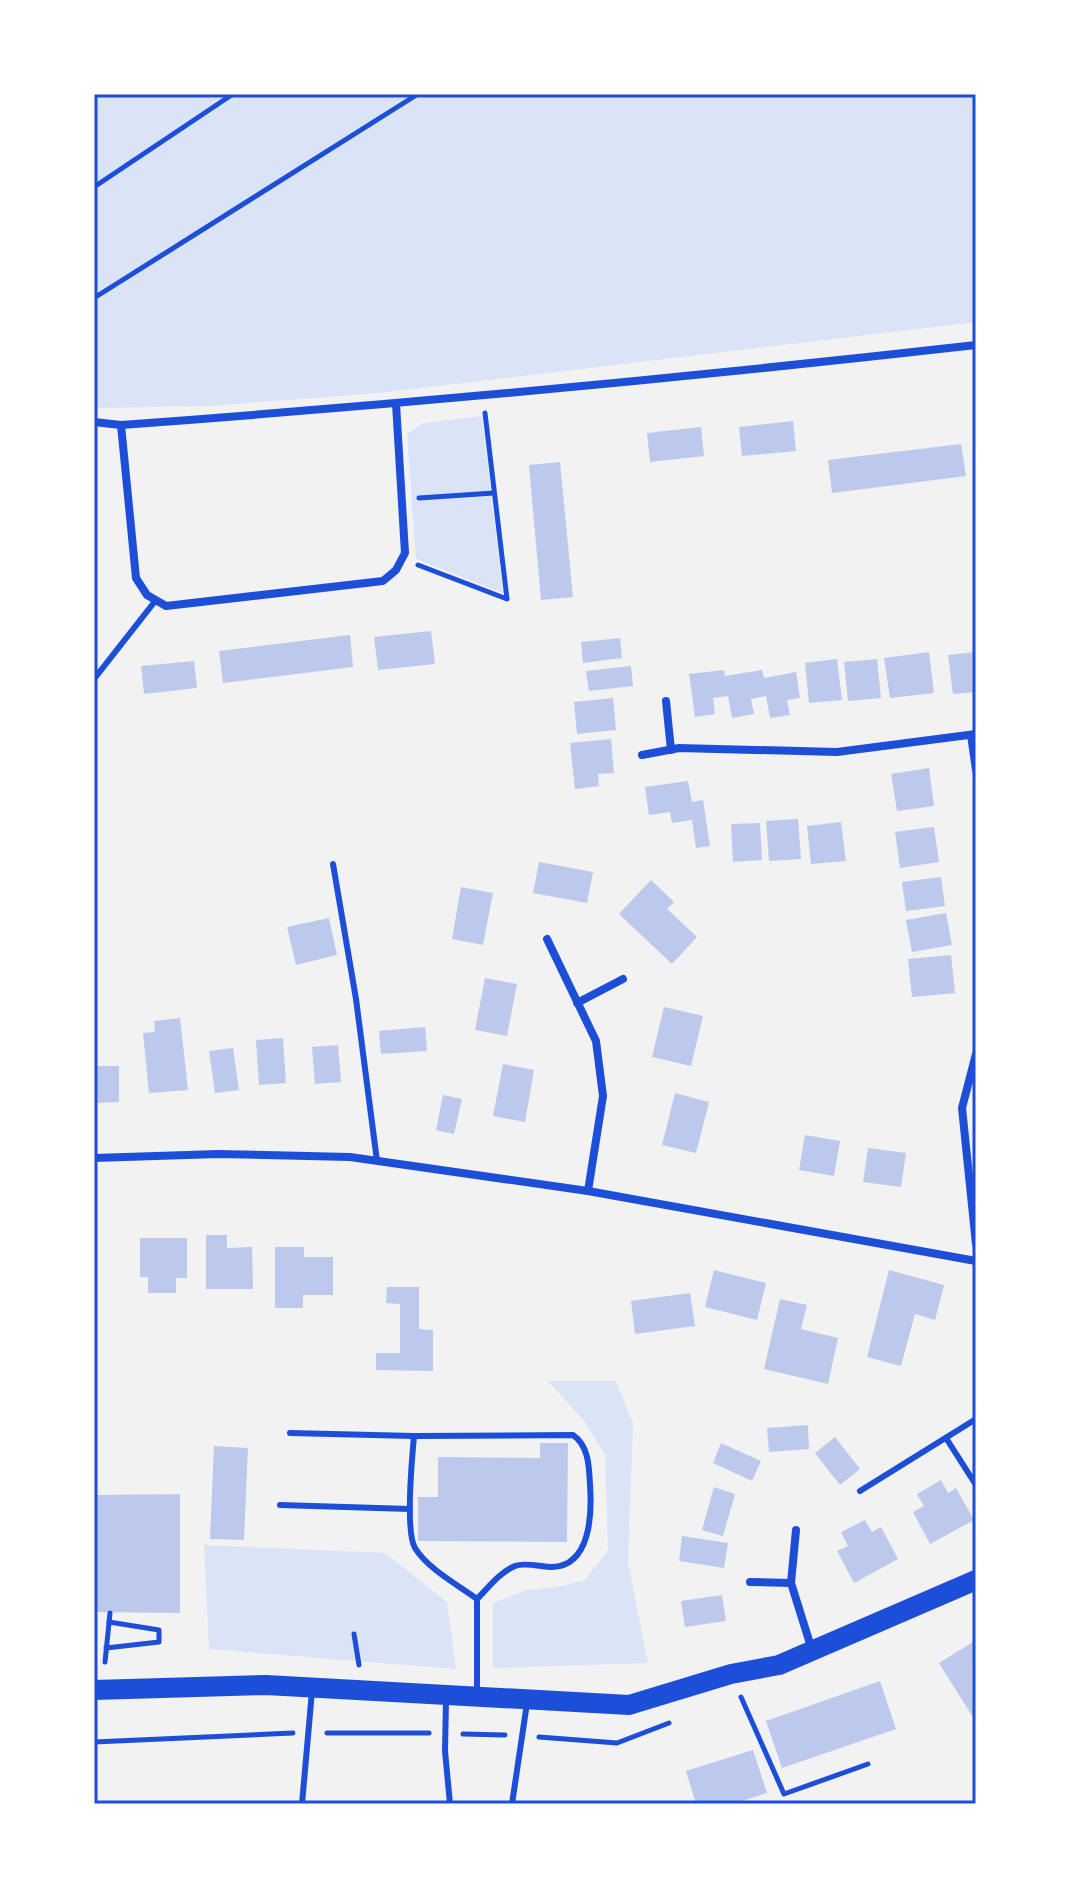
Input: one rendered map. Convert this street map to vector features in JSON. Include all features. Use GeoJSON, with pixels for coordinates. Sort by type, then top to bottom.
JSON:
{"type":"FeatureCollection","features":[{"type":"Feature","properties":{"kind":"main road"},"geometry":{"type":"LineString","coordinates":[[94,1690],[266,1685],[629,1705],[731,1674],[779,1665],[976,1580]]}},
{"type":"Feature","properties":{"kind":"street"},"geometry":{"type":"LineString","coordinates":[[94,422],[121,425],[396,404],[846,362],[976,345]]}},
{"type":"Feature","properties":{"kind":"street"},"geometry":{"type":"LineString","coordinates":[[121,425],[136,578],[147,595],[166,606],[383,581],[396,570],[405,553],[396,404]]}},
{"type":"Feature","properties":{"kind":"street"},"geometry":{"type":"LineString","coordinates":[[666,701],[671,750]]}},
{"type":"Feature","properties":{"kind":"street"},"geometry":{"type":"LineString","coordinates":[[642,755],[671,750],[837,752],[973,735],[976,770]]}},
{"type":"Feature","properties":{"kind":"street"},"geometry":{"type":"LineString","coordinates":[[547,939],[596,1041],[603,1096],[588,1191]]}},
{"type":"Feature","properties":{"kind":"street"},"geometry":{"type":"LineString","coordinates":[[577,1003],[623,979]]}},
{"type":"Feature","properties":{"kind":"street"},"geometry":{"type":"LineString","coordinates":[[976,1054],[962,1108],[976,1244]]}},
{"type":"Feature","properties":{"kind":"street"},"geometry":{"type":"LineString","coordinates":[[94,1158],[218,1154],[350,1157],[588,1191],[976,1261]]}},
{"type":"Feature","properties":{"kind":"street"},"geometry":{"type":"LineString","coordinates":[[796,1530],[791,1583],[812,1651]]}},
{"type":"Feature","properties":{"kind":"street"},"geometry":{"type":"LineString","coordinates":[[750,1582],[791,1583]]}},
{"type":"Feature","properties":{"kind":"lane"},"geometry":{"type":"LineString","coordinates":[[94,679],[156,600]]}},
{"type":"Feature","properties":{"kind":"lane"},"geometry":{"type":"LineString","coordinates":[[333,864],[356,999],[377,1161]]}},
{"type":"Feature","properties":{"kind":"lane"},"geometry":{"type":"LineString","coordinates":[[860,1491],[976,1419]]}},
{"type":"Feature","properties":{"kind":"lane"},"geometry":{"type":"LineString","coordinates":[[290,1433],[573,1435],[581,1440],[587,1456],[591,1489],[586,1541],[575,1556],[556,1567],[517,1565],[495,1580],[477,1599],[477,1697]]}},
{"type":"Feature","properties":{"kind":"lane"},"geometry":{"type":"LineString","coordinates":[[414,1436],[410,1509],[413,1546],[430,1564],[477,1599]]}},
{"type":"Feature","properties":{"kind":"lane"},"geometry":{"type":"LineString","coordinates":[[946,1438],[976,1485]]}},
{"type":"Feature","properties":{"kind":"lane"},"geometry":{"type":"LineString","coordinates":[[280,1505],[410,1509]]}},
{"type":"Feature","properties":{"kind":"lane"},"geometry":{"type":"LineString","coordinates":[[302,1804],[312,1688]]}},
{"type":"Feature","properties":{"kind":"lane"},"geometry":{"type":"LineString","coordinates":[[446,1695],[445,1751],[450,1803]]}},
{"type":"Feature","properties":{"kind":"lane"},"geometry":{"type":"LineString","coordinates":[[512,1804],[528,1700]]}},
{"type":"Feature","properties":{"kind":"path"},"geometry":{"type":"LineString","coordinates":[[94,187],[233,94]]}},
{"type":"Feature","properties":{"kind":"path"},"geometry":{"type":"LineString","coordinates":[[94,298],[418,94]]}},
{"type":"Feature","properties":{"kind":"path"},"geometry":{"type":"LineString","coordinates":[[402,558],[507,599],[483,396]]}},
{"type":"Feature","properties":{"kind":"path"},"geometry":{"type":"LineString","coordinates":[[402,499],[494,493]]}},
{"type":"Feature","properties":{"kind":"path"},"geometry":{"type":"LineString","coordinates":[[105,1662],[110,1613]]}},
{"type":"Feature","properties":{"kind":"path"},"geometry":{"type":"LineString","coordinates":[[106,1648],[159,1642],[159,1630],[109,1622]]}},
{"type":"Feature","properties":{"kind":"path"},"geometry":{"type":"LineString","coordinates":[[354,1634],[360,1662]]}},
{"type":"Feature","properties":{"kind":"path"},"geometry":{"type":"LineString","coordinates":[[731,1674],[784,1794],[868,1764]]}},
{"type":"Feature","properties":{"kind":"path"},"geometry":{"type":"LineString","coordinates":[[94,1742],[308,1733],[445,1733],[617,1743],[686,1716],[687,1689]]}},
{"type":"Feature","properties":{"kind":"shaded area"},"geometry":{"type":"Polygon","coordinates":[[[94,94],[976,94],[976,322],[379,393],[210,406],[94,408],[94,94]]]}},
{"type":"Feature","properties":{"kind":"shaded area"},"geometry":{"type":"Polygon","coordinates":[[[482,416],[503,593],[416,559],[407,434],[423,423],[482,416]]]}},
{"type":"Feature","properties":{"kind":"shaded area"},"geometry":{"type":"Polygon","coordinates":[[[548,1381],[616,1381],[633,1423],[628,1562],[648,1663],[493,1668],[493,1603],[527,1590],[553,1588],[585,1580],[608,1550],[605,1455],[585,1422],[548,1381]]]}},
{"type":"Feature","properties":{"kind":"shaded area"},"geometry":{"type":"Polygon","coordinates":[[[204,1545],[385,1553],[447,1602],[456,1669],[209,1649],[204,1545]]]}},
{"type":"Feature","properties":{"kind":"building"},"geometry":{"type":"Polygon","coordinates":[[[793,421],[796,451],[742,456],[739,427],[793,421]]]}},
{"type":"Feature","properties":{"kind":"building"},"geometry":{"type":"Polygon","coordinates":[[[701,427],[704,456],[650,462],[647,433],[701,427]]]}},
{"type":"Feature","properties":{"kind":"building"},"geometry":{"type":"Polygon","coordinates":[[[961,444],[966,476],[832,493],[828,460],[961,444]]]}},
{"type":"Feature","properties":{"kind":"building"},"geometry":{"type":"Polygon","coordinates":[[[560,462],[573,597],[541,600],[529,465],[560,462]]]}},
{"type":"Feature","properties":{"kind":"building"},"geometry":{"type":"Polygon","coordinates":[[[431,631],[435,664],[378,670],[374,637],[431,631]]]}},
{"type":"Feature","properties":{"kind":"building"},"geometry":{"type":"Polygon","coordinates":[[[350,635],[353,667],[223,683],[219,651],[350,635]]]}},
{"type":"Feature","properties":{"kind":"building"},"geometry":{"type":"Polygon","coordinates":[[[620,638],[622,658],[583,663],[581,642],[620,638]]]}},
{"type":"Feature","properties":{"kind":"building"},"geometry":{"type":"Polygon","coordinates":[[[929,652],[934,693],[890,698],[884,658],[929,652]]]}},
{"type":"Feature","properties":{"kind":"building"},"geometry":{"type":"Polygon","coordinates":[[[976,652],[976,692],[953,694],[948,655],[976,652]]]}},
{"type":"Feature","properties":{"kind":"building"},"geometry":{"type":"Polygon","coordinates":[[[837,659],[842,700],[809,703],[805,663],[837,659]]]}},
{"type":"Feature","properties":{"kind":"building"},"geometry":{"type":"Polygon","coordinates":[[[877,659],[881,698],[848,701],[844,662],[877,659]]]}},
{"type":"Feature","properties":{"kind":"building"},"geometry":{"type":"Polygon","coordinates":[[[194,661],[197,688],[144,694],[141,666],[194,661]]]}},
{"type":"Feature","properties":{"kind":"building"},"geometry":{"type":"Polygon","coordinates":[[[631,666],[633,686],[589,691],[586,671],[631,666]]]}},
{"type":"Feature","properties":{"kind":"building"},"geometry":{"type":"Polygon","coordinates":[[[724,670],[725,676],[762,670],[764,678],[796,672],[800,698],[787,700],[790,715],[770,718],[766,696],[751,699],[754,714],[732,718],[728,696],[713,698],[715,714],[695,717],[689,674],[724,670]]]}},
{"type":"Feature","properties":{"kind":"building"},"geometry":{"type":"Polygon","coordinates":[[[613,698],[616,730],[577,734],[574,702],[613,698]]]}},
{"type":"Feature","properties":{"kind":"building"},"geometry":{"type":"Polygon","coordinates":[[[611,739],[614,773],[598,774],[599,786],[575,789],[570,743],[611,739]]]}},
{"type":"Feature","properties":{"kind":"building"},"geometry":{"type":"Polygon","coordinates":[[[929,768],[934,806],[897,811],[891,774],[929,768]]]}},
{"type":"Feature","properties":{"kind":"building"},"geometry":{"type":"Polygon","coordinates":[[[688,781],[692,802],[703,800],[710,846],[696,848],[692,820],[672,823],[670,812],[649,815],[645,787],[688,781]]]}},
{"type":"Feature","properties":{"kind":"building"},"geometry":{"type":"Polygon","coordinates":[[[798,819],[801,859],[769,861],[766,821],[798,819]]]}},
{"type":"Feature","properties":{"kind":"building"},"geometry":{"type":"Polygon","coordinates":[[[841,822],[846,861],[811,864],[807,826],[841,822]]]}},
{"type":"Feature","properties":{"kind":"building"},"geometry":{"type":"Polygon","coordinates":[[[760,823],[762,860],[733,862],[731,824],[760,823]]]}},
{"type":"Feature","properties":{"kind":"building"},"geometry":{"type":"Polygon","coordinates":[[[934,827],[939,862],[900,868],[895,832],[934,827]]]}},
{"type":"Feature","properties":{"kind":"building"},"geometry":{"type":"Polygon","coordinates":[[[539,862],[593,872],[587,903],[533,893],[539,862]]]}},
{"type":"Feature","properties":{"kind":"building"},"geometry":{"type":"Polygon","coordinates":[[[941,877],[945,906],[906,911],[902,882],[941,877]]]}},
{"type":"Feature","properties":{"kind":"building"},"geometry":{"type":"Polygon","coordinates":[[[651,880],[674,902],[667,909],[697,937],[672,964],[619,914],[651,880]]]}},
{"type":"Feature","properties":{"kind":"building"},"geometry":{"type":"Polygon","coordinates":[[[461,887],[493,893],[483,945],[452,939],[461,887]]]}},
{"type":"Feature","properties":{"kind":"building"},"geometry":{"type":"Polygon","coordinates":[[[946,913],[952,945],[912,952],[906,920],[946,913]]]}},
{"type":"Feature","properties":{"kind":"building"},"geometry":{"type":"Polygon","coordinates":[[[329,918],[337,955],[296,965],[287,927],[329,918]]]}},
{"type":"Feature","properties":{"kind":"building"},"geometry":{"type":"Polygon","coordinates":[[[951,955],[955,993],[912,997],[908,959],[951,955]]]}},
{"type":"Feature","properties":{"kind":"building"},"geometry":{"type":"Polygon","coordinates":[[[485,978],[517,984],[507,1036],[475,1030],[485,978]]]}},
{"type":"Feature","properties":{"kind":"building"},"geometry":{"type":"Polygon","coordinates":[[[664,1007],[703,1016],[691,1066],[652,1057],[664,1007]]]}},
{"type":"Feature","properties":{"kind":"building"},"geometry":{"type":"Polygon","coordinates":[[[180,1018],[188,1090],[149,1093],[143,1033],[155,1032],[154,1021],[180,1018]]]}},
{"type":"Feature","properties":{"kind":"building"},"geometry":{"type":"Polygon","coordinates":[[[425,1027],[427,1051],[381,1054],[379,1031],[425,1027]]]}},
{"type":"Feature","properties":{"kind":"building"},"geometry":{"type":"Polygon","coordinates":[[[283,1038],[286,1083],[259,1085],[256,1040],[283,1038]]]}},
{"type":"Feature","properties":{"kind":"building"},"geometry":{"type":"Polygon","coordinates":[[[338,1045],[341,1082],[315,1084],[312,1047],[338,1045]]]}},
{"type":"Feature","properties":{"kind":"building"},"geometry":{"type":"Polygon","coordinates":[[[233,1048],[239,1090],[215,1093],[209,1051],[233,1048]]]}},
{"type":"Feature","properties":{"kind":"building"},"geometry":{"type":"Polygon","coordinates":[[[503,1064],[534,1070],[525,1122],[493,1116],[503,1064]]]}},
{"type":"Feature","properties":{"kind":"building"},"geometry":{"type":"Polygon","coordinates":[[[94,1066],[119,1066],[119,1102],[94,1103],[94,1066]]]}},
{"type":"Feature","properties":{"kind":"building"},"geometry":{"type":"Polygon","coordinates":[[[675,1093],[709,1102],[696,1153],[662,1145],[675,1093]]]}},
{"type":"Feature","properties":{"kind":"building"},"geometry":{"type":"Polygon","coordinates":[[[443,1095],[462,1099],[454,1134],[436,1130],[443,1095]]]}},
{"type":"Feature","properties":{"kind":"building"},"geometry":{"type":"Polygon","coordinates":[[[805,1135],[840,1141],[834,1176],[799,1170],[805,1135]]]}},
{"type":"Feature","properties":{"kind":"building"},"geometry":{"type":"Polygon","coordinates":[[[868,1148],[906,1153],[901,1187],[863,1182],[868,1148]]]}},
{"type":"Feature","properties":{"kind":"building"},"geometry":{"type":"Polygon","coordinates":[[[206,1235],[227,1235],[227,1248],[252,1247],[253,1289],[206,1289],[206,1235]]]}},
{"type":"Feature","properties":{"kind":"building"},"geometry":{"type":"Polygon","coordinates":[[[94,1237],[97,1237],[97,1281],[94,1281],[94,1237]]]}},
{"type":"Feature","properties":{"kind":"building"},"geometry":{"type":"Polygon","coordinates":[[[140,1238],[187,1238],[187,1278],[176,1278],[176,1293],[148,1293],[148,1277],[140,1277],[140,1238]]]}},
{"type":"Feature","properties":{"kind":"building"},"geometry":{"type":"Polygon","coordinates":[[[275,1247],[304,1247],[304,1257],[333,1257],[333,1295],[303,1295],[303,1308],[275,1308],[275,1247]]]}},
{"type":"Feature","properties":{"kind":"building"},"geometry":{"type":"Polygon","coordinates":[[[714,1270],[766,1283],[757,1320],[705,1307],[714,1270]]]}},
{"type":"Feature","properties":{"kind":"building"},"geometry":{"type":"Polygon","coordinates":[[[889,1270],[944,1285],[935,1320],[915,1314],[901,1366],[867,1357],[889,1270]]]}},
{"type":"Feature","properties":{"kind":"building"},"geometry":{"type":"Polygon","coordinates":[[[387,1287],[419,1287],[419,1329],[433,1330],[433,1371],[376,1370],[376,1353],[400,1353],[400,1304],[386,1303],[387,1287]]]}},
{"type":"Feature","properties":{"kind":"building"},"geometry":{"type":"Polygon","coordinates":[[[690,1293],[695,1326],[635,1334],[631,1301],[690,1293]]]}},
{"type":"Feature","properties":{"kind":"building"},"geometry":{"type":"Polygon","coordinates":[[[780,1299],[807,1305],[801,1329],[838,1338],[828,1384],[764,1369],[780,1299]]]}},
{"type":"Feature","properties":{"kind":"building"},"geometry":{"type":"Polygon","coordinates":[[[808,1425],[809,1449],[769,1452],[767,1428],[808,1425]]]}},
{"type":"Feature","properties":{"kind":"building"},"geometry":{"type":"Polygon","coordinates":[[[835,1437],[860,1469],[840,1485],[815,1453],[835,1437]]]}},
{"type":"Feature","properties":{"kind":"building"},"geometry":{"type":"Polygon","coordinates":[[[540,1443],[568,1443],[567,1542],[418,1541],[418,1497],[438,1497],[438,1457],[540,1458],[540,1443]]]}},
{"type":"Feature","properties":{"kind":"building"},"geometry":{"type":"Polygon","coordinates":[[[721,1443],[761,1461],[752,1481],[713,1463],[721,1443]]]}},
{"type":"Feature","properties":{"kind":"building"},"geometry":{"type":"Polygon","coordinates":[[[214,1446],[248,1448],[244,1540],[210,1539],[214,1446]]]}},
{"type":"Feature","properties":{"kind":"building"},"geometry":{"type":"Polygon","coordinates":[[[941,1480],[948,1493],[956,1488],[974,1520],[930,1544],[913,1512],[924,1506],[917,1494],[941,1480]]]}},
{"type":"Feature","properties":{"kind":"building"},"geometry":{"type":"Polygon","coordinates":[[[714,1487],[735,1494],[723,1536],[702,1530],[714,1487]]]}},
{"type":"Feature","properties":{"kind":"building"},"geometry":{"type":"Polygon","coordinates":[[[180,1494],[180,1613],[94,1612],[94,1495],[180,1494]]]}},
{"type":"Feature","properties":{"kind":"building"},"geometry":{"type":"Polygon","coordinates":[[[865,1520],[872,1532],[881,1527],[898,1559],[854,1583],[837,1551],[848,1546],[841,1532],[865,1520]]]}},
{"type":"Feature","properties":{"kind":"building"},"geometry":{"type":"Polygon","coordinates":[[[682,1536],[728,1543],[724,1568],[679,1561],[682,1536]]]}},
{"type":"Feature","properties":{"kind":"building"},"geometry":{"type":"Polygon","coordinates":[[[722,1595],[726,1621],[685,1627],[681,1601],[722,1595]]]}},
{"type":"Feature","properties":{"kind":"building"},"geometry":{"type":"Polygon","coordinates":[[[976,1640],[976,1722],[939,1663],[976,1640]]]}},
{"type":"Feature","properties":{"kind":"building"},"geometry":{"type":"Polygon","coordinates":[[[880,1681],[896,1729],[782,1768],[766,1721],[880,1681]]]}},
{"type":"Feature","properties":{"kind":"building"},"geometry":{"type":"Polygon","coordinates":[[[753,1750],[767,1793],[733,1804],[696,1804],[686,1771],[753,1750]]]}}]}
